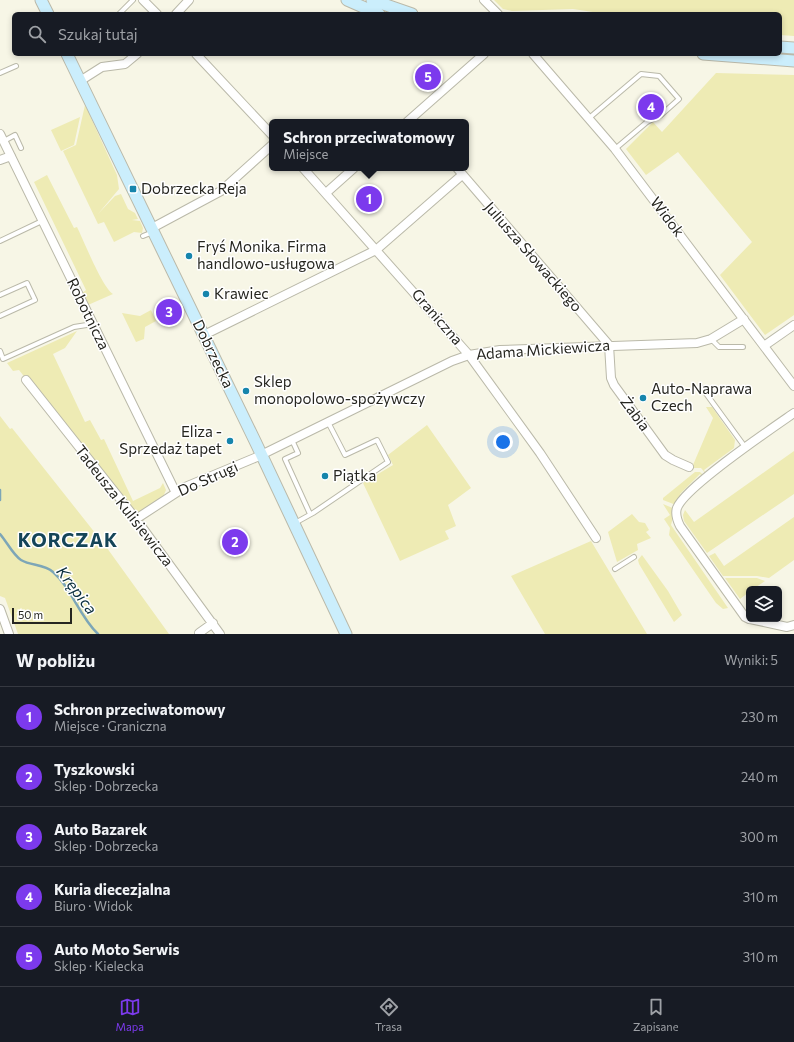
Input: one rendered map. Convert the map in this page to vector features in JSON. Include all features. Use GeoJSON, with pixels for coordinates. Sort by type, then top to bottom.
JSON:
{"type":"FeatureCollection","features":[{"type":"Feature","properties":{"kind":"street"},"geometry":{"type":"LineString","coordinates":[[143,0],[155,12]]}},
{"type":"Feature","properties":{"kind":"street"},"geometry":{"type":"LineString","coordinates":[[178,12],[189,0]]}},
{"type":"Feature","properties":{"kind":"street"},"geometry":{"type":"LineString","coordinates":[[347,0],[374,12]]}},
{"type":"Feature","properties":{"kind":"street"},"geometry":{"type":"LineString","coordinates":[[372,0],[406,12]]}},
{"type":"Feature","properties":{"kind":"street"},"geometry":{"type":"LineString","coordinates":[[486,2],[488,12]]}},
{"type":"Feature","properties":{"kind":"street"},"geometry":{"type":"LineString","coordinates":[[486,2],[496,12]]}},
{"type":"Feature","properties":{"kind":"street"},"geometry":{"type":"LineString","coordinates":[[782,47],[794,48]]}},
{"type":"Feature","properties":{"kind":"street","name":"Dobrzecka"},"geometry":{"type":"LineString","coordinates":[[68,56],[262,455],[346,634]]}},
{"type":"Feature","properties":{"kind":"street"},"geometry":{"type":"LineString","coordinates":[[80,81],[102,68],[125,64],[135,56]]}},
{"type":"Feature","properties":{"kind":"street"},"geometry":{"type":"LineString","coordinates":[[198,56],[269,132]]}},
{"type":"Feature","properties":{"kind":"street"},"geometry":{"type":"LineString","coordinates":[[413,119],[482,56]]}},
{"type":"Feature","properties":{"kind":"street","name":"Widok"},"geometry":{"type":"LineString","coordinates":[[535,56],[615,149],[794,386]]}},
{"type":"Feature","properties":{"kind":"street"},"geometry":{"type":"LineString","coordinates":[[729,56],[794,61]]}},
{"type":"Feature","properties":{"kind":"street","name":"Robotnicza"},"geometry":{"type":"LineString","coordinates":[[2,138],[176,493]]}},
{"type":"Feature","properties":{"kind":"street"},"geometry":{"type":"LineString","coordinates":[[153,230],[210,199],[269,148]]}},
{"type":"Feature","properties":{"kind":"street"},"geometry":{"type":"LineString","coordinates":[[0,160],[10,156]]}},
{"type":"Feature","properties":{"kind":"street","name":"Graniczna"},"geometry":{"type":"LineString","coordinates":[[306,171],[469,355],[540,453],[596,538]]}},
{"type":"Feature","properties":{"kind":"street"},"geometry":{"type":"LineString","coordinates":[[326,193],[351,171]]}},
{"type":"Feature","properties":{"kind":"street"},"geometry":{"type":"LineString","coordinates":[[204,335],[376,250],[459,171]]}},
{"type":"Feature","properties":{"kind":"street","name":"Juliusza Słowackiego"},"geometry":{"type":"LineString","coordinates":[[459,171],[609,345]]}},
{"type":"Feature","properties":{"kind":"street","name":"Adama Mickiewicza"},"geometry":{"type":"LineString","coordinates":[[262,455],[452,361],[469,355],[500,350],[697,343],[711,339],[744,318]]}},
{"type":"Feature","properties":{"kind":"street"},"geometry":{"type":"LineString","coordinates":[[764,346],[794,325]]}},
{"type":"Feature","properties":{"kind":"street","name":"Żabia"},"geometry":{"type":"LineString","coordinates":[[609,345],[611,378],[614,385],[666,454],[673,460],[689,467]]}},
{"type":"Feature","properties":{"kind":"street","name":"Tadeusza Kulisiewicza"},"geometry":{"type":"LineString","coordinates":[[26,380],[136,519],[220,634]]}},
{"type":"Feature","properties":{"kind":"street"},"geometry":{"type":"LineString","coordinates":[[746,618],[680,526],[676,513],[677,507],[684,498],[745,448],[793,414]]}},
{"type":"Feature","properties":{"kind":"street","name":"Do Strugi"},"geometry":{"type":"LineString","coordinates":[[136,519],[190,484],[262,455]]}},
{"type":"Feature","properties":{"kind":"street"},"geometry":{"type":"LineString","coordinates":[[0,609],[9,634]]}},
{"type":"Feature","properties":{"kind":"street"},"geometry":{"type":"LineString","coordinates":[[763,622],[787,627],[794,624]]}},
{"type":"Feature","properties":{"kind":"street"},"geometry":{"type":"LineString","coordinates":[[199,633],[213,624]]}},
{"type":"Feature","properties":{"kind":"lane"},"geometry":{"type":"LineString","coordinates":[[121,12],[133,0]]}},
{"type":"Feature","properties":{"kind":"lane"},"geometry":{"type":"LineString","coordinates":[[0,73],[16,66]]}},
{"type":"Feature","properties":{"kind":"lane"},"geometry":{"type":"LineString","coordinates":[[588,119],[641,74],[659,76],[680,99],[661,115],[647,122],[615,149]]}},
{"type":"Feature","properties":{"kind":"lane"},"geometry":{"type":"LineString","coordinates":[[2,138],[15,135],[21,148]]}},
{"type":"Feature","properties":{"kind":"lane"},"geometry":{"type":"LineString","coordinates":[[0,241],[42,221]]}},
{"type":"Feature","properties":{"kind":"lane"},"geometry":{"type":"LineString","coordinates":[[143,236],[153,230]]}},
{"type":"Feature","properties":{"kind":"lane"},"geometry":{"type":"LineString","coordinates":[[0,296],[27,283],[35,300],[0,316]]}},
{"type":"Feature","properties":{"kind":"lane"},"geometry":{"type":"LineString","coordinates":[[0,352],[4,359],[74,327],[93,324]]}},
{"type":"Feature","properties":{"kind":"lane"},"geometry":{"type":"LineString","coordinates":[[711,339],[719,347],[743,347]]}},
{"type":"Feature","properties":{"kind":"lane"},"geometry":{"type":"LineString","coordinates":[[702,388],[745,448]]}},
{"type":"Feature","properties":{"kind":"lane"},"geometry":{"type":"LineString","coordinates":[[294,523],[388,462],[377,440],[346,455],[328,422]]}},
{"type":"Feature","properties":{"kind":"lane"},"geometry":{"type":"LineString","coordinates":[[292,439],[298,453],[285,459],[310,514]]}},
{"type":"Feature","properties":{"kind":"lane"},"geometry":{"type":"LineString","coordinates":[[615,569],[634,557]]}},
{"type":"Feature","properties":{"kind":"shaded area"},"geometry":{"type":"Polygon","coordinates":[[[494,0],[794,0],[794,36],[782,35],[782,12],[593,12],[573,9],[512,11],[503,9],[494,0]]]}},
{"type":"Feature","properties":{"kind":"shaded area"},"geometry":{"type":"Polygon","coordinates":[[[716,73],[794,75],[794,315],[765,335],[720,275],[752,242],[678,152],[646,175],[626,149],[653,122],[662,132],[716,73]]]}},
{"type":"Feature","properties":{"kind":"shaded area"},"geometry":{"type":"Polygon","coordinates":[[[85,105],[117,175],[119,189],[98,214],[115,196],[121,194],[128,209],[135,213],[138,219],[132,220],[140,221],[143,228],[142,233],[134,232],[114,242],[104,222],[98,224],[63,151],[76,145],[85,105]]]}},
{"type":"Feature","properties":{"kind":"shaded area"},"geometry":{"type":"Polygon","coordinates":[[[80,117],[74,145],[61,151],[51,130],[80,117]]]}},
{"type":"Feature","properties":{"kind":"shaded area"},"geometry":{"type":"Polygon","coordinates":[[[47,175],[74,228],[77,227],[104,283],[113,294],[88,305],[82,293],[86,290],[34,182],[47,175]]]}},
{"type":"Feature","properties":{"kind":"shaded area"},"geometry":{"type":"Polygon","coordinates":[[[151,310],[156,321],[145,327],[144,339],[136,342],[122,313],[140,316],[151,310]]]}},
{"type":"Feature","properties":{"kind":"shaded area"},"geometry":{"type":"Polygon","coordinates":[[[77,331],[65,348],[53,354],[85,422],[90,420],[101,440],[104,439],[133,501],[160,488],[163,483],[166,490],[163,497],[134,517],[19,370],[13,371],[7,363],[77,331]]]}},
{"type":"Feature","properties":{"kind":"shaded area"},"geometry":{"type":"Polygon","coordinates":[[[706,407],[712,407],[735,440],[734,448],[704,470],[706,474],[701,468],[693,468],[693,465],[713,418],[706,407]]]}},
{"type":"Feature","properties":{"kind":"shaded area"},"geometry":{"type":"Polygon","coordinates":[[[0,416],[10,429],[12,428],[107,548],[169,634],[18,634],[5,598],[0,596],[0,416]]]}},
{"type":"Feature","properties":{"kind":"shaded area"},"geometry":{"type":"Polygon","coordinates":[[[427,425],[471,488],[448,505],[456,526],[445,531],[449,539],[400,561],[363,483],[393,465],[388,455],[427,425]]]}},
{"type":"Feature","properties":{"kind":"shaded area"},"geometry":{"type":"Polygon","coordinates":[[[794,451],[794,494],[707,553],[684,521],[683,515],[685,510],[694,522],[794,451]]]}},
{"type":"Feature","properties":{"kind":"shaded area"},"geometry":{"type":"Polygon","coordinates":[[[695,472],[700,472],[704,476],[703,477],[700,474],[680,494],[683,497],[676,505],[663,500],[663,498],[695,472]]]}},
{"type":"Feature","properties":{"kind":"shaded area"},"geometry":{"type":"Polygon","coordinates":[[[663,504],[675,509],[671,525],[728,608],[723,609],[716,603],[669,535],[670,528],[664,519],[670,515],[663,504]]]}},
{"type":"Feature","properties":{"kind":"shaded area"},"geometry":{"type":"Polygon","coordinates":[[[632,514],[639,522],[645,523],[649,530],[646,532],[651,538],[637,544],[638,550],[617,562],[608,532],[632,514]]]}},
{"type":"Feature","properties":{"kind":"shaded area"},"geometry":{"type":"Polygon","coordinates":[[[794,517],[794,560],[769,578],[757,576],[723,576],[709,556],[715,553],[724,566],[794,517]]]}},
{"type":"Feature","properties":{"kind":"shaded area"},"geometry":{"type":"Polygon","coordinates":[[[591,541],[647,634],[545,634],[511,576],[591,541]]]}},
{"type":"Feature","properties":{"kind":"shaded area"},"geometry":{"type":"Polygon","coordinates":[[[642,555],[668,591],[682,615],[674,622],[639,564],[638,560],[642,555]]]}},
{"type":"Feature","properties":{"kind":"shaded area"},"geometry":{"type":"Polygon","coordinates":[[[725,578],[757,578],[765,581],[758,586],[746,586],[746,594],[740,599],[725,578]]]}},
{"type":"Feature","properties":{"kind":"waterway","name":"Krępica"},"geometry":{"type":"LineString","coordinates":[[0,490],[0,500]]}},
{"type":"Feature","properties":{"kind":"waterway","name":"Krępica"},"geometry":{"type":"LineString","coordinates":[[0,534],[18,558],[49,569],[59,578],[65,585],[85,619],[98,634]]}},
{"type":"Feature","properties":{"kind":"place","name":"Auto Moto Serwis"},"geometry":{"type":"Point","coordinates":[428,77]}},
{"type":"Feature","properties":{"kind":"place","name":"Kuria diecezjalna"},"geometry":{"type":"Point","coordinates":[651,107]}},
{"type":"Feature","properties":{"kind":"place","name":"Dobrzecka Reja"},"geometry":{"type":"Point","coordinates":[133,189]}},
{"type":"Feature","properties":{"kind":"place","name":"Schron przeciwatomowy"},"geometry":{"type":"Point","coordinates":[369,199]}},
{"type":"Feature","properties":{"kind":"place","name":"Fryś Monika. Firma handlowo-usługowa"},"geometry":{"type":"Point","coordinates":[189,256]}},
{"type":"Feature","properties":{"kind":"place","name":"Krawiec"},"geometry":{"type":"Point","coordinates":[206,294]}},
{"type":"Feature","properties":{"kind":"place","name":"Auto Bazarek"},"geometry":{"type":"Point","coordinates":[169,312]}},
{"type":"Feature","properties":{"kind":"place","name":"Sklep monopolowo-spożywczy"},"geometry":{"type":"Point","coordinates":[246,391]}},
{"type":"Feature","properties":{"kind":"place","name":"Auto-Naprawa Czech"},"geometry":{"type":"Point","coordinates":[643,398]}},
{"type":"Feature","properties":{"kind":"place","name":"Eliza - Sprzedaż tapet"},"geometry":{"type":"Point","coordinates":[230,441]}},
{"type":"Feature","properties":{"kind":"place","name":"Piątka"},"geometry":{"type":"Point","coordinates":[325,476]}},
{"type":"Feature","properties":{"kind":"place","name":"Tyszkowski"},"geometry":{"type":"Point","coordinates":[235,542]}},
{"type":"Feature","properties":{"kind":"district","name":"KORCZAK"},"geometry":{"type":"Point","coordinates":[68,540]}}]}
